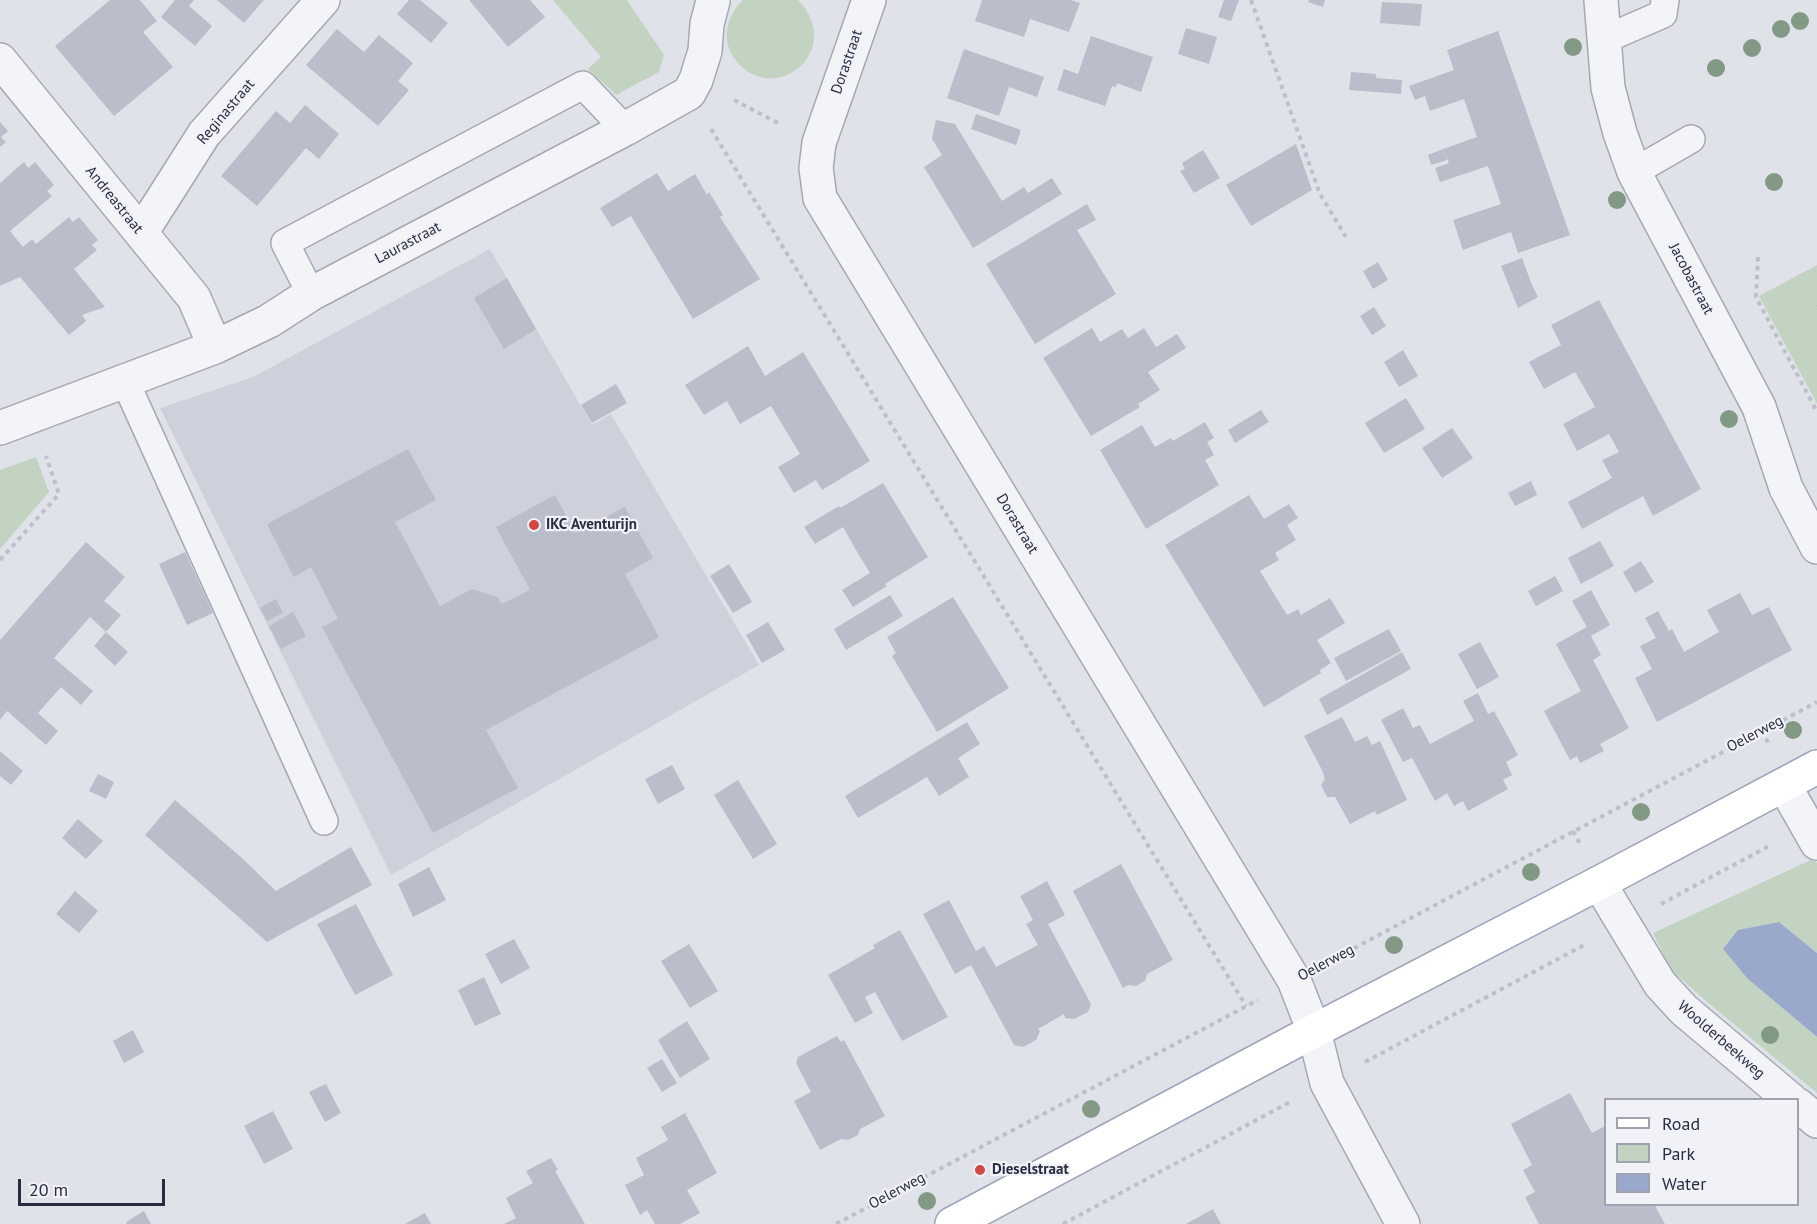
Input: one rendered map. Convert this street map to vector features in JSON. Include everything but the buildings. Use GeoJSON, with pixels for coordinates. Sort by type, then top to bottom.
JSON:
{"type":"FeatureCollection","features":[{"type":"Feature","properties":{"kind":"main road"},"geometry":{"type":"LineString","coordinates":[[952,1224],[1817,767]]}},
{"type":"Feature","properties":{"kind":"street","name":"Reginastraat"},"geometry":{"type":"LineString","coordinates":[[141,233],[204,134],[322,0]]}},
{"type":"Feature","properties":{"kind":"street"},"geometry":{"type":"LineString","coordinates":[[692,87],[705,51],[707,24],[713,0]]}},
{"type":"Feature","properties":{"kind":"street","name":"Jacobastraat"},"geometry":{"type":"LineString","coordinates":[[1601,0],[1608,88],[1620,133],[1634,172],[1759,407],[1786,488],[1817,547]]}},
{"type":"Feature","properties":{"kind":"street","name":"Dorastraat"},"geometry":{"type":"LineString","coordinates":[[864,1],[819,143],[816,168],[820,198],[1294,980],[1314,1031]]}},
{"type":"Feature","properties":{"kind":"street","name":"Andreastraat"},"geometry":{"type":"LineString","coordinates":[[0,60],[194,298],[215,347]]}},
{"type":"Feature","properties":{"kind":"street","name":"Laurastraat"},"geometry":{"type":"LineString","coordinates":[[0,428],[215,347],[269,321],[311,294],[625,129],[692,87]]}},
{"type":"Feature","properties":{"kind":"street"},"geometry":{"type":"LineString","coordinates":[[1784,786],[1811,834]]}},
{"type":"Feature","properties":{"kind":"street","name":"Woolderbeekweg"},"geometry":{"type":"LineString","coordinates":[[1599,884],[1660,984],[1684,1010],[1789,1098]]}},
{"type":"Feature","properties":{"kind":"street"},"geometry":{"type":"LineString","coordinates":[[1314,1031],[1327,1083],[1403,1224]]}},
{"type":"Feature","properties":{"kind":"street"},"geometry":{"type":"LineString","coordinates":[[1799,1107],[1817,1121]]}},
{"type":"Feature","properties":{"kind":"lane"},"geometry":{"type":"LineString","coordinates":[[1603,40],[1663,14],[1665,0]]}},
{"type":"Feature","properties":{"kind":"lane"},"geometry":{"type":"LineString","coordinates":[[311,294],[285,243],[583,85],[625,129]]}},
{"type":"Feature","properties":{"kind":"lane"},"geometry":{"type":"LineString","coordinates":[[1634,172],[1691,139]]}},
{"type":"Feature","properties":{"kind":"lane"},"geometry":{"type":"LineString","coordinates":[[125,381],[324,821]]}},
{"type":"Feature","properties":{"kind":"path"},"geometry":{"type":"LineString","coordinates":[[1251,0],[1320,194],[1346,237]]}},
{"type":"Feature","properties":{"kind":"path"},"geometry":{"type":"LineString","coordinates":[[692,87],[819,143]]}},
{"type":"Feature","properties":{"kind":"path"},"geometry":{"type":"LineString","coordinates":[[692,87],[1246,1006]]}},
{"type":"Feature","properties":{"kind":"path"},"geometry":{"type":"LineString","coordinates":[[1758,257],[1756,297],[1817,412]]}},
{"type":"Feature","properties":{"kind":"path"},"geometry":{"type":"LineString","coordinates":[[0,560],[59,494],[32,416]]}},
{"type":"Feature","properties":{"kind":"path","name":"Oelerweg"},"geometry":{"type":"LineString","coordinates":[[836,1224],[1817,702]]}},
{"type":"Feature","properties":{"kind":"path"},"geometry":{"type":"LineString","coordinates":[[1063,1224],[1623,924],[1811,834]]}},
{"type":"Feature","properties":{"kind":"shaded area"},"geometry":{"type":"Polygon","coordinates":[[[490,249],[592,425],[611,414],[759,665],[391,875],[160,408],[253,377],[490,249]]]}},
{"type":"Feature","properties":{"kind":"green space"},"geometry":{"type":"Polygon","coordinates":[[[553,0],[627,0],[664,55],[659,72],[616,95],[588,69],[601,57],[553,0]]]}},
{"type":"Feature","properties":{"kind":"green space"},"geometry":{"type":"Polygon","coordinates":[[[743,0],[798,0],[810,18],[814,35],[811,51],[803,64],[790,74],[775,78],[759,77],[740,65],[728,45],[727,29],[730,18],[743,0]]]}},
{"type":"Feature","properties":{"kind":"green space"},"geometry":{"type":"Polygon","coordinates":[[[1817,265],[1817,404],[1759,296],[1817,265]]]}},
{"type":"Feature","properties":{"kind":"green space"},"geometry":{"type":"Polygon","coordinates":[[[36,457],[49,492],[0,549],[0,470],[36,457]]]}},
{"type":"Feature","properties":{"kind":"green space"},"geometry":{"type":"Polygon","coordinates":[[[1813,859],[1817,863],[1817,953],[1779,922],[1748,979],[1817,1037],[1817,1093],[1671,970],[1653,933],[1813,859]]]}},
{"type":"Feature","properties":{"kind":"water"},"geometry":{"type":"Polygon","coordinates":[[[1779,922],[1817,953],[1817,1037],[1748,979],[1723,949],[1738,930],[1779,922]]]}},
{"type":"Feature","properties":{"kind":"place","name":"IKC Aventurijn"},"geometry":{"type":"Point","coordinates":[534,525]}},
{"type":"Feature","properties":{"kind":"place","name":"Dieselstraat"},"geometry":{"type":"Point","coordinates":[980,1170]}}]}
